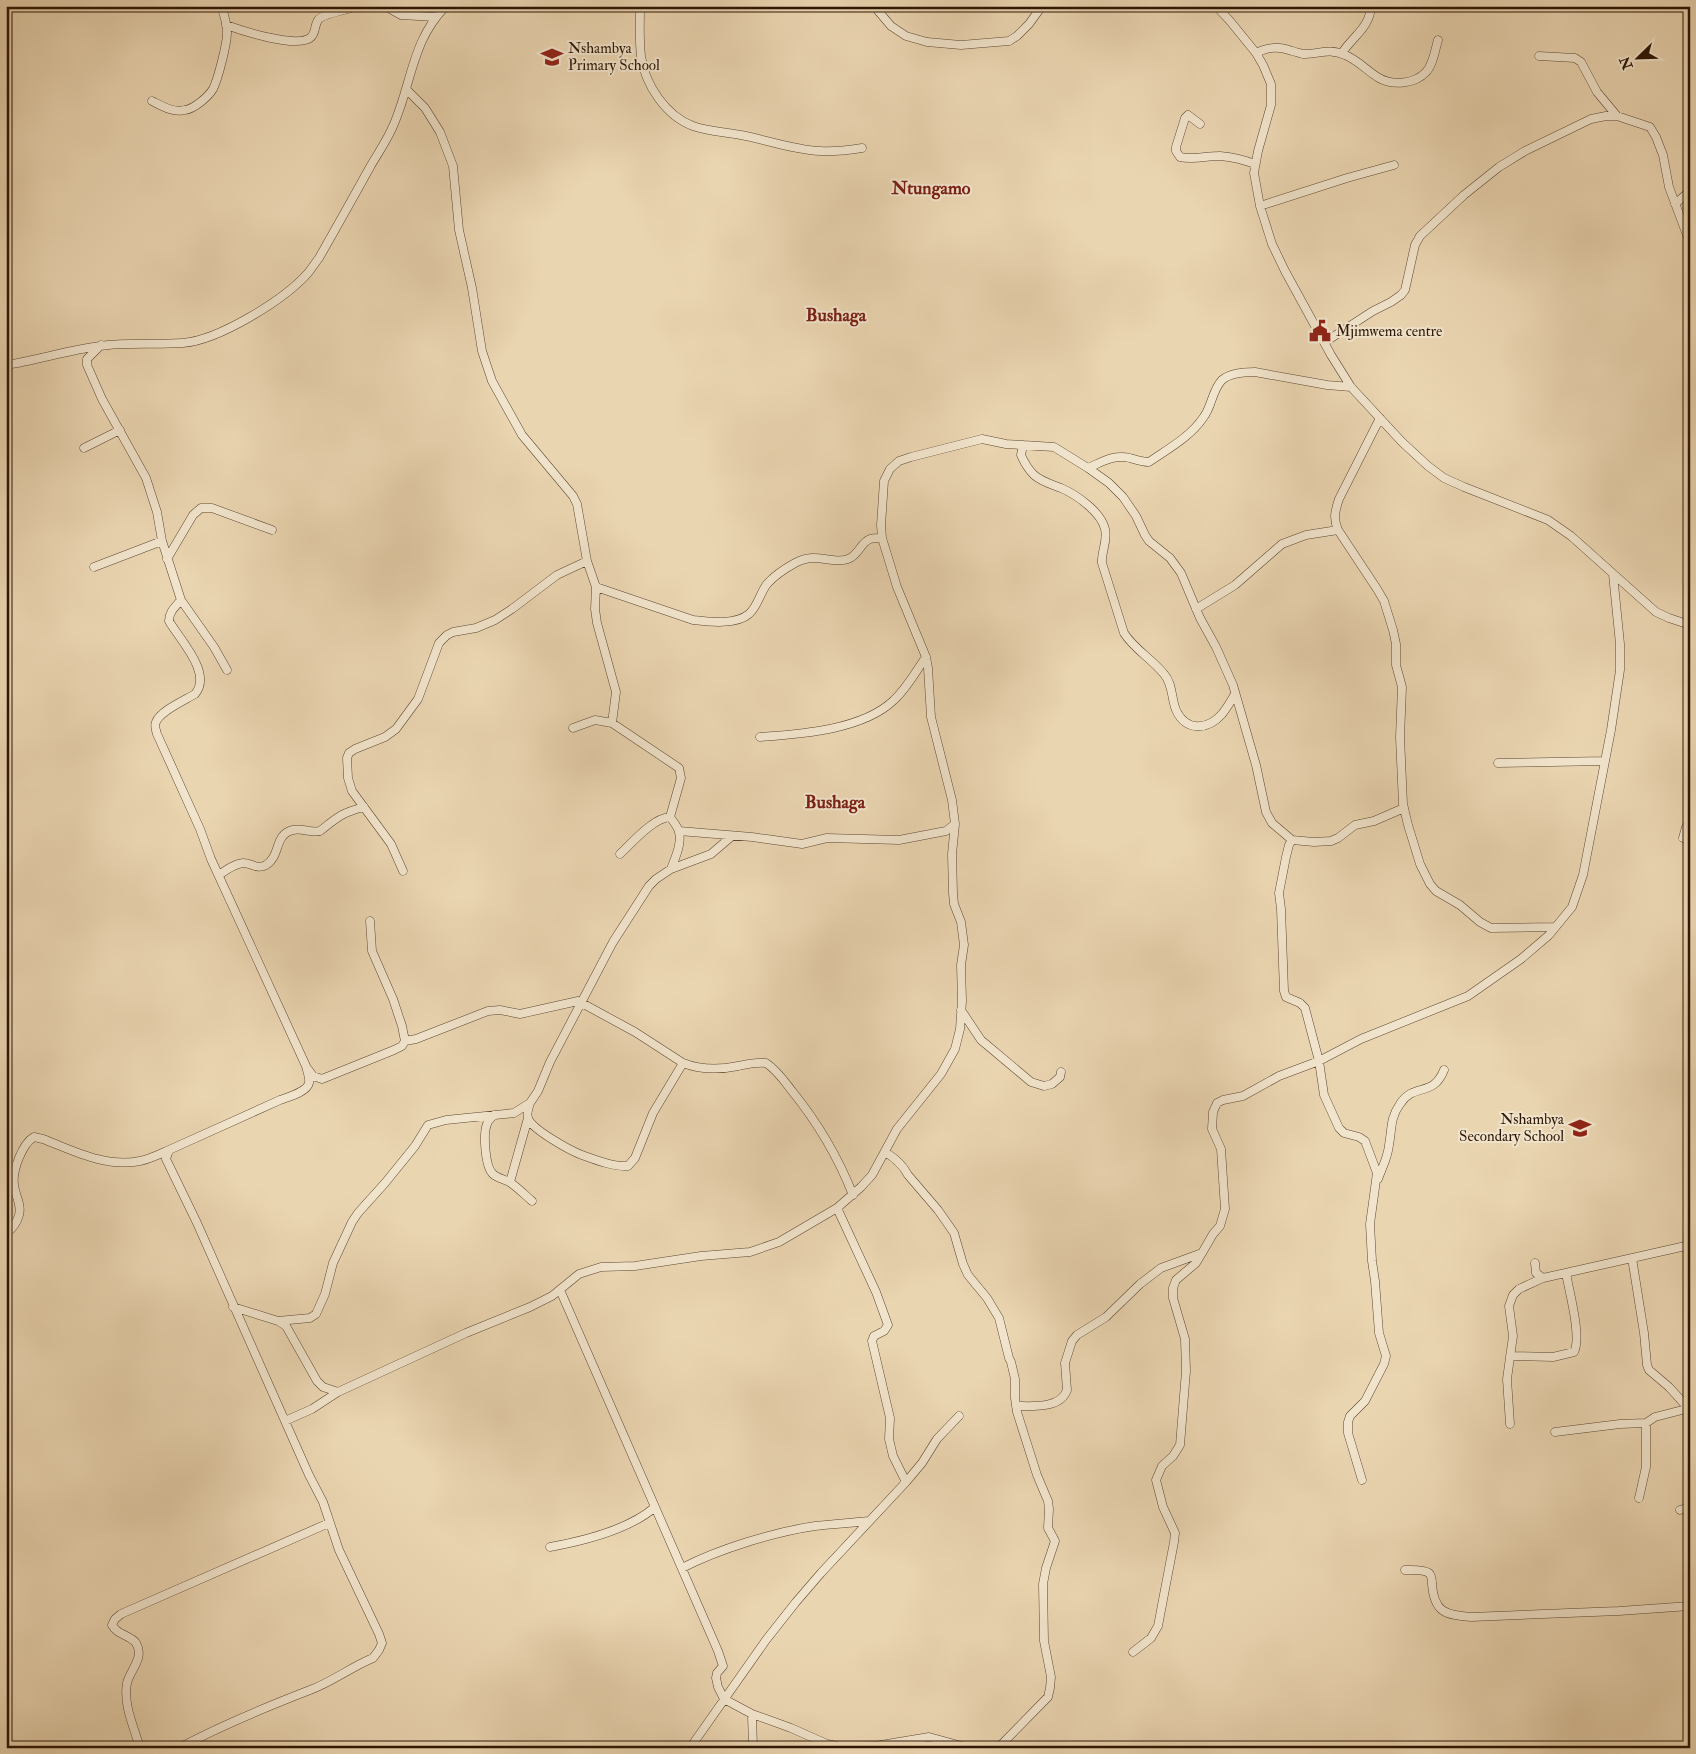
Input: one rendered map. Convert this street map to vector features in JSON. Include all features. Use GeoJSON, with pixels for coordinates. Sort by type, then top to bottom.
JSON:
{"type":"FeatureCollection","features":[{"type":"Feature","properties":{"kind":"street"},"geometry":{"type":"LineString","coordinates":[[152,101],[172,110],[186,110],[201,101],[212,90],[219,71],[227,34],[221,6]]}},
{"type":"Feature","properties":{"kind":"street"},"geometry":{"type":"LineString","coordinates":[[226,25],[260,36],[298,41],[305,40],[313,34],[316,23],[320,18],[358,6]]}},
{"type":"Feature","properties":{"kind":"street"},"geometry":{"type":"LineString","coordinates":[[385,6],[401,15],[435,17]]}},
{"type":"Feature","properties":{"kind":"street"},"geometry":{"type":"LineString","coordinates":[[6,365],[34,361],[101,345],[185,343],[215,336],[253,316],[297,283],[307,274],[319,258],[394,125],[407,90],[414,58],[421,41],[435,17],[446,6]]}},
{"type":"Feature","properties":{"kind":"street"},"geometry":{"type":"LineString","coordinates":[[640,6],[639,34],[642,58],[648,80],[661,102],[675,116],[694,126],[804,149],[822,151],[862,148]]}},
{"type":"Feature","properties":{"kind":"street"},"geometry":{"type":"LineString","coordinates":[[874,6],[891,26],[906,36],[927,42],[961,45],[1009,41],[1029,24],[1042,6]]}},
{"type":"Feature","properties":{"kind":"street"},"geometry":{"type":"LineString","coordinates":[[1216,6],[1256,53],[1264,65],[1271,84],[1271,105],[1254,173],[1260,206],[1272,244],[1285,271],[1351,387],[1402,442],[1444,478],[1548,520],[1571,536],[1656,612],[1690,625]]}},
{"type":"Feature","properties":{"kind":"street"},"geometry":{"type":"LineString","coordinates":[[1342,53],[1365,26],[1369,19],[1371,6]]}},
{"type":"Feature","properties":{"kind":"street"},"geometry":{"type":"LineString","coordinates":[[1256,53],[1267,48],[1280,47],[1302,54],[1324,50],[1342,53],[1380,78],[1390,82],[1402,83],[1415,79],[1426,72],[1431,64],[1438,40]]}},
{"type":"Feature","properties":{"kind":"street"},"geometry":{"type":"LineString","coordinates":[[1539,56],[1575,58],[1581,62],[1597,92],[1617,116]]}},
{"type":"Feature","properties":{"kind":"street"},"geometry":{"type":"LineString","coordinates":[[407,90],[425,108],[440,132],[453,166],[459,230],[472,288],[482,351],[492,381],[522,435],[574,496],[587,561],[596,587],[597,623],[616,692],[612,723]]}},
{"type":"Feature","properties":{"kind":"street"},"geometry":{"type":"LineString","coordinates":[[1200,124],[1188,115],[1185,118],[1176,147],[1177,155],[1188,159],[1220,156],[1255,164]]}},
{"type":"Feature","properties":{"kind":"street"},"geometry":{"type":"LineString","coordinates":[[1325,342],[1373,311],[1401,296],[1406,290],[1413,251],[1420,236],[1464,195],[1499,167],[1525,151],[1591,119],[1617,116],[1650,128],[1656,137],[1663,155],[1675,204],[1690,243]]}},
{"type":"Feature","properties":{"kind":"street"},"geometry":{"type":"LineString","coordinates":[[1260,206],[1394,165]]}},
{"type":"Feature","properties":{"kind":"street"},"geometry":{"type":"LineString","coordinates":[[1675,204],[1690,191]]}},
{"type":"Feature","properties":{"kind":"street"},"geometry":{"type":"LineString","coordinates":[[101,345],[88,359],[87,365],[102,399],[146,478],[157,512],[167,560],[181,600],[214,647],[227,670]]}},
{"type":"Feature","properties":{"kind":"street"},"geometry":{"type":"LineString","coordinates":[[1088,468],[1110,458],[1130,458],[1141,462],[1150,462],[1195,428],[1209,410],[1222,380],[1238,374],[1255,372],[1327,385],[1351,387]]}},
{"type":"Feature","properties":{"kind":"street"},"geometry":{"type":"LineString","coordinates":[[1380,418],[1339,499],[1334,521],[1338,530],[1378,589],[1393,630],[1396,644],[1396,665],[1402,687],[1400,737],[1404,808],[1420,864],[1430,884],[1436,891],[1491,928],[1555,928]]}},
{"type":"Feature","properties":{"kind":"street"},"geometry":{"type":"LineString","coordinates":[[84,448],[120,430]]}},
{"type":"Feature","properties":{"kind":"street"},"geometry":{"type":"LineString","coordinates":[[285,1421],[312,1409],[338,1392],[552,1296],[579,1274],[601,1267],[635,1266],[700,1256],[732,1255],[763,1249],[800,1231],[837,1208],[853,1195],[872,1175],[897,1129],[941,1074],[955,1049],[960,1029],[961,965],[964,944],[961,922],[953,898],[952,854],[954,824],[952,800],[931,717],[926,657],[897,587],[882,538],[884,480],[890,469],[899,461],[982,439],[1054,447],[1088,468],[1109,483],[1123,497],[1136,516],[1145,535],[1176,565],[1216,647],[1235,694],[1256,766],[1266,812],[1272,823],[1292,840],[1314,842],[1335,840],[1355,825],[1374,821],[1404,808]]}},
{"type":"Feature","properties":{"kind":"street"},"geometry":{"type":"LineString","coordinates":[[1023,445],[1021,455],[1033,474],[1046,483],[1076,496],[1099,516],[1105,530],[1106,539],[1101,556],[1102,564],[1124,633],[1128,640],[1164,673],[1172,689],[1176,710],[1182,719],[1195,727],[1204,727],[1213,723],[1223,713],[1235,694]]}},
{"type":"Feature","properties":{"kind":"street"},"geometry":{"type":"LineString","coordinates":[[167,560],[193,515],[201,508],[212,508],[272,530]]}},
{"type":"Feature","properties":{"kind":"street"},"geometry":{"type":"LineString","coordinates":[[1196,609],[1235,585],[1282,544],[1306,535],[1338,530]]}},
{"type":"Feature","properties":{"kind":"street"},"geometry":{"type":"LineString","coordinates":[[596,587],[693,620],[706,622],[730,621],[740,619],[749,614],[768,584],[795,564],[807,558],[850,559],[869,539],[882,538]]}},
{"type":"Feature","properties":{"kind":"street"},"geometry":{"type":"LineString","coordinates":[[94,567],[162,541]]}},
{"type":"Feature","properties":{"kind":"street"},"geometry":{"type":"LineString","coordinates":[[402,871],[391,844],[352,792],[348,778],[347,758],[349,754],[355,749],[385,737],[396,729],[418,699],[439,643],[453,632],[476,628],[495,620],[512,610],[558,575],[587,561]]}},
{"type":"Feature","properties":{"kind":"street"},"geometry":{"type":"LineString","coordinates":[[1133,1652],[1151,1638],[1158,1626],[1175,1533],[1163,1507],[1156,1480],[1162,1466],[1173,1456],[1180,1445],[1186,1371],[1185,1340],[1173,1298],[1173,1288],[1176,1280],[1196,1262],[1220,1226],[1226,1209],[1221,1149],[1212,1129],[1213,1112],[1217,1103],[1242,1096],[1279,1076],[1319,1061],[1362,1039],[1468,996],[1521,959],[1549,935],[1572,907],[1578,892],[1605,761],[1620,670],[1620,644],[1613,574]]}},
{"type":"Feature","properties":{"kind":"street"},"geometry":{"type":"LineString","coordinates":[[6,1234],[20,1215],[13,1183],[14,1175],[25,1144],[34,1137],[101,1161],[117,1163],[141,1161],[290,1097],[306,1088],[309,1081],[306,1066],[219,875],[155,727],[156,721],[162,714],[195,694],[199,689],[198,670],[193,657],[169,621],[172,609],[181,600]]}},
{"type":"Feature","properties":{"kind":"street"},"geometry":{"type":"LineString","coordinates":[[760,737],[788,735],[838,727],[883,709],[895,700],[926,657]]}},
{"type":"Feature","properties":{"kind":"street"},"geometry":{"type":"LineString","coordinates":[[573,728],[595,720],[612,723],[679,768],[681,778],[670,817],[679,832],[677,852],[671,869]]}},
{"type":"Feature","properties":{"kind":"street"},"geometry":{"type":"LineString","coordinates":[[1498,763],[1605,761]]}},
{"type":"Feature","properties":{"kind":"street"},"geometry":{"type":"LineString","coordinates":[[219,875],[236,864],[245,863],[257,868],[267,864],[276,854],[281,837],[285,833],[298,829],[320,831],[335,818],[351,810],[364,808]]}},
{"type":"Feature","properties":{"kind":"street"},"geometry":{"type":"LineString","coordinates":[[620,854],[639,835],[658,821],[665,817],[670,817]]}},
{"type":"Feature","properties":{"kind":"street"},"geometry":{"type":"LineString","coordinates":[[679,832],[752,837],[802,844],[827,838],[899,840],[946,831],[954,824]]}},
{"type":"Feature","properties":{"kind":"street"},"geometry":{"type":"LineString","coordinates":[[1683,838],[1686,827],[1690,825]]}},
{"type":"Feature","properties":{"kind":"street"},"geometry":{"type":"LineString","coordinates":[[278,1321],[310,1318],[316,1314],[326,1294],[333,1263],[352,1222],[415,1146],[428,1125],[446,1120],[514,1113],[530,1103],[538,1091],[550,1062],[613,942],[649,886],[671,869],[711,854],[732,836]]}},
{"type":"Feature","properties":{"kind":"street"},"geometry":{"type":"LineString","coordinates":[[1292,840],[1286,857],[1279,894],[1282,926],[1282,986],[1286,997],[1300,1003],[1305,1008],[1319,1061],[1324,1095],[1338,1128],[1344,1133],[1360,1137],[1365,1141],[1377,1173],[1377,1180]]}},
{"type":"Feature","properties":{"kind":"street"},"geometry":{"type":"LineString","coordinates":[[370,921],[372,951],[393,1000],[402,1026],[405,1042]]}},
{"type":"Feature","properties":{"kind":"street"},"geometry":{"type":"LineString","coordinates":[[306,1066],[314,1076],[322,1079],[394,1050],[405,1042],[488,1011],[500,1010],[520,1014],[574,1001],[582,1002],[635,1032],[683,1063],[706,1069],[722,1069],[760,1062],[772,1067],[821,1130],[847,1179],[853,1195]]}},
{"type":"Feature","properties":{"kind":"street"},"geometry":{"type":"LineString","coordinates":[[961,1010],[981,1040],[1031,1082],[1044,1086],[1052,1084],[1060,1077],[1061,1072]]}},
{"type":"Feature","properties":{"kind":"street"},"geometry":{"type":"LineString","coordinates":[[528,1118],[536,1128],[581,1155],[616,1165],[628,1166],[635,1158],[653,1113],[683,1063]]}},
{"type":"Feature","properties":{"kind":"street"},"geometry":{"type":"LineString","coordinates":[[1362,1480],[1348,1433],[1348,1422],[1350,1416],[1365,1401],[1384,1364],[1386,1356],[1379,1333],[1376,1281],[1372,1261],[1370,1224],[1372,1203],[1377,1180],[1388,1154],[1391,1124],[1399,1104],[1408,1094],[1433,1087],[1440,1080],[1444,1070]]}},
{"type":"Feature","properties":{"kind":"street"},"geometry":{"type":"LineString","coordinates":[[510,1182],[528,1118],[530,1103]]}},
{"type":"Feature","properties":{"kind":"street"},"geometry":{"type":"LineString","coordinates":[[494,1115],[485,1131],[488,1165],[494,1176],[510,1182],[532,1201]]}},
{"type":"Feature","properties":{"kind":"street"},"geometry":{"type":"LineString","coordinates":[[170,1150],[166,1159],[323,1502],[339,1550],[382,1643],[372,1658],[312,1690],[290,1697],[229,1723],[179,1748]]}},
{"type":"Feature","properties":{"kind":"street"},"geometry":{"type":"LineString","coordinates":[[885,1152],[905,1169],[946,1220],[954,1233],[961,1254],[962,1264],[999,1318],[1015,1378],[1016,1406],[1037,1475],[1048,1501],[1048,1528],[1056,1542],[1046,1568],[1043,1584],[1044,1641],[1051,1677],[1048,1697],[998,1748]]}},
{"type":"Feature","properties":{"kind":"street"},"geometry":{"type":"LineString","coordinates":[[837,1208],[876,1292],[888,1325],[884,1331],[874,1336],[872,1341],[890,1418],[889,1439],[893,1456],[906,1482]]}},
{"type":"Feature","properties":{"kind":"street"},"geometry":{"type":"LineString","coordinates":[[1510,1424],[1507,1379],[1514,1336],[1509,1306],[1519,1289],[1543,1278],[1689,1247]]}},
{"type":"Feature","properties":{"kind":"street"},"geometry":{"type":"LineString","coordinates":[[1016,1406],[1047,1405],[1060,1400],[1067,1390],[1065,1363],[1072,1341],[1077,1335],[1106,1317],[1140,1284],[1161,1268],[1202,1253]]}},
{"type":"Feature","properties":{"kind":"street"},"geometry":{"type":"LineString","coordinates":[[1632,1258],[1644,1334],[1646,1365],[1689,1409]]}},
{"type":"Feature","properties":{"kind":"street"},"geometry":{"type":"LineString","coordinates":[[1534,1263],[1536,1273],[1543,1278]]}},
{"type":"Feature","properties":{"kind":"street"},"geometry":{"type":"LineString","coordinates":[[1510,1356],[1553,1357],[1574,1352],[1577,1345],[1576,1328],[1566,1273]]}},
{"type":"Feature","properties":{"kind":"street"},"geometry":{"type":"LineString","coordinates":[[560,1290],[722,1661],[722,1667],[717,1673],[716,1678],[724,1699],[752,1714],[827,1744],[841,1747],[875,1746],[929,1737],[969,1748]]}},
{"type":"Feature","properties":{"kind":"street"},"geometry":{"type":"LineString","coordinates":[[233,1307],[278,1321],[286,1326],[317,1381],[323,1387],[338,1392]]}},
{"type":"Feature","properties":{"kind":"street"},"geometry":{"type":"LineString","coordinates":[[1639,1498],[1646,1467],[1646,1423],[1655,1416],[1689,1409]]}},
{"type":"Feature","properties":{"kind":"street"},"geometry":{"type":"LineString","coordinates":[[690,1748],[766,1640],[796,1602],[906,1482],[922,1463],[937,1439],[959,1416]]}},
{"type":"Feature","properties":{"kind":"street"},"geometry":{"type":"LineString","coordinates":[[1555,1432],[1620,1424],[1646,1423]]}},
{"type":"Feature","properties":{"kind":"street"},"geometry":{"type":"LineString","coordinates":[[550,1546],[572,1543],[616,1528],[647,1514],[656,1507]]}},
{"type":"Feature","properties":{"kind":"street"},"geometry":{"type":"LineString","coordinates":[[1680,1510],[1690,1507]]}},
{"type":"Feature","properties":{"kind":"street"},"geometry":{"type":"LineString","coordinates":[[682,1568],[699,1559],[762,1538],[814,1526],[869,1521]]}},
{"type":"Feature","properties":{"kind":"street"},"geometry":{"type":"LineString","coordinates":[[140,1748],[126,1697],[128,1680],[139,1656],[138,1650],[135,1642],[115,1630],[112,1624],[114,1619],[121,1614],[329,1523]]}},
{"type":"Feature","properties":{"kind":"street"},"geometry":{"type":"LineString","coordinates":[[1405,1570],[1430,1574],[1433,1592],[1439,1609],[1447,1614],[1457,1616],[1471,1617],[1690,1606]]}},
{"type":"Feature","properties":{"kind":"street"},"geometry":{"type":"LineString","coordinates":[[752,1714],[753,1748]]}},
{"type":"Feature","properties":{"kind":"place","name":"Nshambya Primary School"},"geometry":{"type":"Point","coordinates":[552,57]}},
{"type":"Feature","properties":{"kind":"place","name":"Mjimwema centre"},"geometry":{"type":"Point","coordinates":[1320,331]}},
{"type":"Feature","properties":{"kind":"place","name":"Nshambya Secondary School"},"geometry":{"type":"Point","coordinates":[1580,1128]}},
{"type":"Feature","properties":{"kind":"district","name":"Ntungamo"},"geometry":{"type":"Point","coordinates":[931,188]}},
{"type":"Feature","properties":{"kind":"district","name":"Bushaga"},"geometry":{"type":"Point","coordinates":[836,315]}},
{"type":"Feature","properties":{"kind":"district","name":"Bushaga"},"geometry":{"type":"Point","coordinates":[835,802]}}]}
